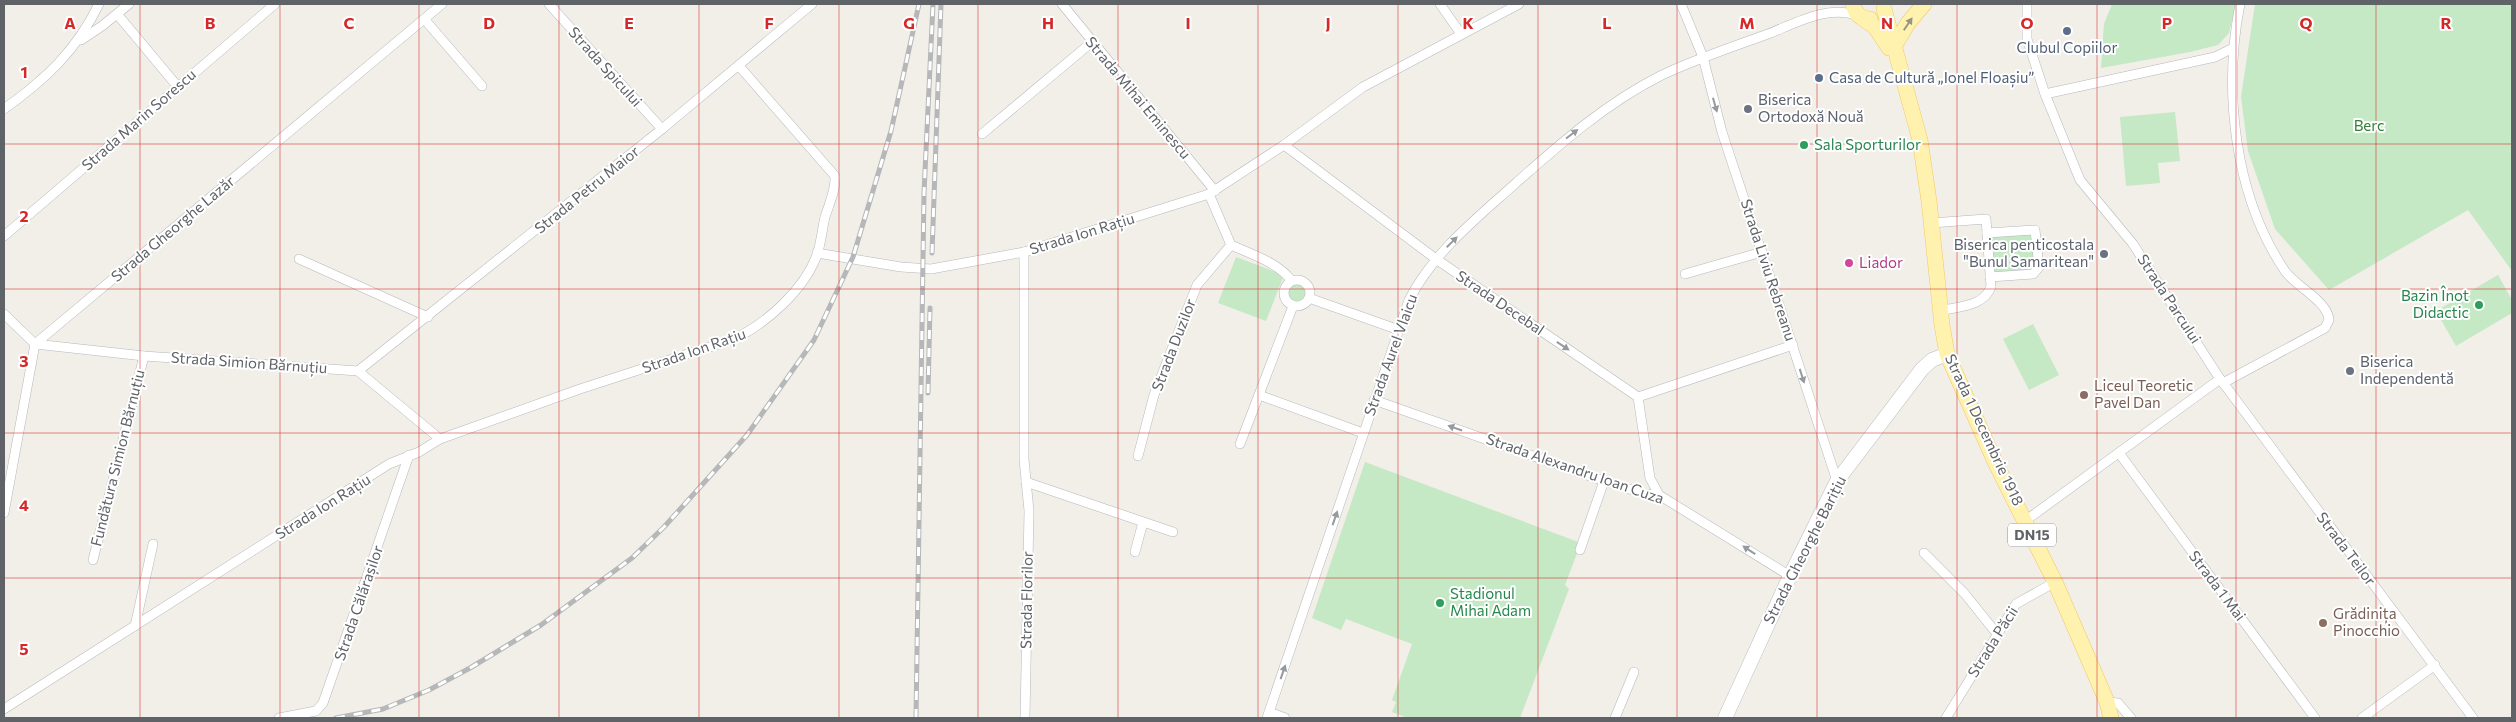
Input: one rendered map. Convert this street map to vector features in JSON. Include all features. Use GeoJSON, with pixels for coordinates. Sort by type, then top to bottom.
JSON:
{"type":"FeatureCollection","features":[{"type":"Feature","properties":{"kind":"main road"},"geometry":{"type":"LineString","coordinates":[[1895,45],[1908,23],[1924,4]]}},
{"type":"Feature","properties":{"kind":"main road","name":"Strada 1 Decembrie 1918"},"geometry":{"type":"LineString","coordinates":[[1885,6],[1889,32],[1895,45],[1920,140],[1940,311],[1948,354],[1996,464],[2055,582],[2107,702],[2111,718]]}},
{"type":"Feature","properties":{"kind":"main road","name":"DN15"},"geometry":{"type":"LineString","coordinates":[[1859,13],[1873,19],[1885,6]]}},
{"type":"Feature","properties":{"kind":"main road","name":"Strada 1 Decembrie 1918"},"geometry":{"type":"LineString","coordinates":[[1859,13],[1876,27],[1901,68]]}},
{"type":"Feature","properties":{"kind":"street"},"geometry":{"type":"LineString","coordinates":[[79,42],[99,4]]}},
{"type":"Feature","properties":{"kind":"street"},"geometry":{"type":"LineString","coordinates":[[4,109],[31,89],[79,42],[129,4]]}},
{"type":"Feature","properties":{"kind":"street","name":"Strada Marin Sorescu"},"geometry":{"type":"LineString","coordinates":[[4,236],[274,4]]}},
{"type":"Feature","properties":{"kind":"street","name":"Strada Gheorghe Lazăr"},"geometry":{"type":"LineString","coordinates":[[35,344],[442,4]]}},
{"type":"Feature","properties":{"kind":"street","name":"Strada Spicului"},"geometry":{"type":"LineString","coordinates":[[549,4],[662,130]]}},
{"type":"Feature","properties":{"kind":"street","name":"Strada Petru Maior"},"geometry":{"type":"LineString","coordinates":[[358,371],[662,130],[812,4]]}},
{"type":"Feature","properties":{"kind":"street","name":"Strada Mihai Eminescu"},"geometry":{"type":"LineString","coordinates":[[1062,4],[1212,193],[1231,245]]}},
{"type":"Feature","properties":{"kind":"street"},"geometry":{"type":"LineString","coordinates":[[1440,4],[1460,34]]}},
{"type":"Feature","properties":{"kind":"street","name":"Strada Ion Rațiu"},"geometry":{"type":"LineString","coordinates":[[4,709],[389,464],[440,439],[580,389],[734,339],[753,330],[773,315],[792,294],[817,253],[901,266],[931,268],[1024,252],[1212,193],[1284,145],[1363,87],[1460,34],[1504,7],[1519,4]]}},
{"type":"Feature","properties":{"kind":"street","name":"Strada Liviu Rebreanu"},"geometry":{"type":"LineString","coordinates":[[1681,4],[1703,57],[1722,132],[1837,481]]}},
{"type":"Feature","properties":{"kind":"street"},"geometry":{"type":"LineString","coordinates":[[1822,14],[1839,4]]}},
{"type":"Feature","properties":{"kind":"street","name":"Strada Parcului"},"geometry":{"type":"LineString","coordinates":[[2027,4],[2027,39],[2045,94],[2080,180],[2133,244],[2222,381]]}},
{"type":"Feature","properties":{"kind":"street"},"geometry":{"type":"LineString","coordinates":[[2026,521],[2222,381],[2325,328],[2329,320],[2326,309],[2285,272],[2262,228],[2247,190],[2235,134],[2232,74],[2233,48],[2240,4]]}},
{"type":"Feature","properties":{"kind":"street"},"geometry":{"type":"LineString","coordinates":[[1822,14],[1859,13]]}},
{"type":"Feature","properties":{"kind":"street"},"geometry":{"type":"LineString","coordinates":[[116,14],[178,88]]}},
{"type":"Feature","properties":{"kind":"street","name":"Strada Aurel Vlaicu"},"geometry":{"type":"LineString","coordinates":[[1268,715],[1399,330],[1418,282],[1436,259],[1478,217],[1566,138],[1620,100],[1662,76],[1703,57],[1822,14]]}},
{"type":"Feature","properties":{"kind":"street"},"geometry":{"type":"LineString","coordinates":[[424,20],[482,86]]}},
{"type":"Feature","properties":{"kind":"street"},"geometry":{"type":"LineString","coordinates":[[982,134],[1092,42]]}},
{"type":"Feature","properties":{"kind":"street"},"geometry":{"type":"LineString","coordinates":[[2045,94],[2215,57],[2233,48]]}},
{"type":"Feature","properties":{"kind":"street"},"geometry":{"type":"LineString","coordinates":[[739,66],[835,176],[836,183],[817,253]]}},
{"type":"Feature","properties":{"kind":"street","name":"Strada Decebal"},"geometry":{"type":"LineString","coordinates":[[1284,145],[1436,259],[1638,397]]}},
{"type":"Feature","properties":{"kind":"street"},"geometry":{"type":"LineString","coordinates":[[1931,224],[1986,219],[1991,287],[1987,297],[1978,302],[1940,311]]}},
{"type":"Feature","properties":{"kind":"street"},"geometry":{"type":"LineString","coordinates":[[1987,233],[2035,230],[2039,267],[2033,274],[1990,277]]}},
{"type":"Feature","properties":{"kind":"street"},"geometry":{"type":"LineString","coordinates":[[1231,245],[1269,262],[1284,271],[1292,281]]}},
{"type":"Feature","properties":{"kind":"street","name":"Strada Duzilor"},"geometry":{"type":"LineString","coordinates":[[1138,456],[1154,395],[1197,285],[1231,245]]}},
{"type":"Feature","properties":{"kind":"street","name":"Strada Florilor"},"geometry":{"type":"LineString","coordinates":[[1024,252],[1026,482],[1028,511],[1025,718]]}},
{"type":"Feature","properties":{"kind":"street"},"geometry":{"type":"LineString","coordinates":[[1685,274],[1762,252]]}},
{"type":"Feature","properties":{"kind":"street"},"geometry":{"type":"LineString","coordinates":[[299,259],[428,316]]}},
{"type":"Feature","properties":{"kind":"street"},"geometry":{"type":"LineString","coordinates":[[1300,280],[1310,290],[1310,298],[1304,305],[1293,306],[1286,301],[1284,294],[1286,286],[1292,281],[1300,280]]}},
{"type":"Feature","properties":{"kind":"street"},"geometry":{"type":"LineString","coordinates":[[1310,298],[1399,330]]}},
{"type":"Feature","properties":{"kind":"street"},"geometry":{"type":"LineString","coordinates":[[1240,444],[1293,306]]}},
{"type":"Feature","properties":{"kind":"street"},"geometry":{"type":"LineString","coordinates":[[4,314],[35,344],[4,514]]}},
{"type":"Feature","properties":{"kind":"street","name":"Strada Simion Bărnuțiu"},"geometry":{"type":"LineString","coordinates":[[35,344],[144,356],[358,371]]}},
{"type":"Feature","properties":{"kind":"street"},"geometry":{"type":"LineString","coordinates":[[1659,495],[1650,478],[1638,397],[1792,345]]}},
{"type":"Feature","properties":{"kind":"street","name":"Strada Gheorghe Barițiu"},"geometry":{"type":"LineString","coordinates":[[1725,718],[1790,576],[1837,481],[1922,369],[1932,360],[1948,354]]}},
{"type":"Feature","properties":{"kind":"street","name":"Fundătura Simion Bărnuțiu"},"geometry":{"type":"LineString","coordinates":[[93,560],[144,356]]}},
{"type":"Feature","properties":{"kind":"street"},"geometry":{"type":"LineString","coordinates":[[358,371],[440,439]]}},
{"type":"Feature","properties":{"kind":"street","name":"Strada Teilor"},"geometry":{"type":"LineString","coordinates":[[2222,381],[2473,718]]}},
{"type":"Feature","properties":{"kind":"street"},"geometry":{"type":"LineString","coordinates":[[1258,395],[1363,433]]}},
{"type":"Feature","properties":{"kind":"street","name":"Strada Alexandru Ioan Cuza"},"geometry":{"type":"LineString","coordinates":[[1374,400],[1604,481],[1644,494],[1659,495],[1790,576]]}},
{"type":"Feature","properties":{"kind":"street","name":"Strada 1 Mai"},"geometry":{"type":"LineString","coordinates":[[2119,453],[2315,718]]}},
{"type":"Feature","properties":{"kind":"street","name":"Strada Călărașilor"},"geometry":{"type":"LineString","coordinates":[[279,718],[316,711],[323,703],[409,455]]}},
{"type":"Feature","properties":{"kind":"street"},"geometry":{"type":"LineString","coordinates":[[1580,550],[1604,481]]}},
{"type":"Feature","properties":{"kind":"street"},"geometry":{"type":"LineString","coordinates":[[1026,482],[1173,532]]}},
{"type":"Feature","properties":{"kind":"street"},"geometry":{"type":"LineString","coordinates":[[1135,552],[1143,522]]}},
{"type":"Feature","properties":{"kind":"street"},"geometry":{"type":"LineString","coordinates":[[135,626],[153,544]]}},
{"type":"Feature","properties":{"kind":"street"},"geometry":{"type":"LineString","coordinates":[[1924,553],[1965,594],[1997,634]]}},
{"type":"Feature","properties":{"kind":"street","name":"Strada Păcii"},"geometry":{"type":"LineString","coordinates":[[1946,718],[2016,604],[2055,582]]}},
{"type":"Feature","properties":{"kind":"street"},"geometry":{"type":"LineString","coordinates":[[2362,718],[2434,665]]}},
{"type":"Feature","properties":{"kind":"street"},"geometry":{"type":"LineString","coordinates":[[1615,718],[1634,672]]}},
{"type":"Feature","properties":{"kind":"street"},"geometry":{"type":"LineString","coordinates":[[2107,702],[2118,702],[2131,718]]}},
{"type":"Feature","properties":{"kind":"street"},"geometry":{"type":"LineString","coordinates":[[1268,715],[1285,718]]}},
{"type":"Feature","properties":{"kind":"green space"},"geometry":{"type":"Polygon","coordinates":[[[2112,4],[2236,4],[2229,33],[2218,45],[2101,68],[2104,24],[2112,4]]]}},
{"type":"Feature","properties":{"kind":"green space","name":"Berc"},"geometry":{"type":"Polygon","coordinates":[[[2255,4],[2512,4],[2512,271],[2468,210],[2329,290],[2275,229],[2248,151],[2241,97],[2255,4]]]}},
{"type":"Feature","properties":{"kind":"green space"},"geometry":{"type":"Polygon","coordinates":[[[2175,112],[2180,161],[2158,163],[2160,183],[2126,186],[2120,117],[2175,112]]]}},
{"type":"Feature","properties":{"kind":"green space"},"geometry":{"type":"Polygon","coordinates":[[[2032,233],[2035,271],[1994,273],[1991,236],[2032,233]]]}},
{"type":"Feature","properties":{"kind":"green space"},"geometry":{"type":"Polygon","coordinates":[[[1236,257],[1284,275],[1266,321],[1218,303],[1236,257]]]}},
{"type":"Feature","properties":{"kind":"green space","name":"Bazin Înot Didactic"},"geometry":{"type":"Polygon","coordinates":[[[2498,275],[2512,300],[2512,313],[2456,346],[2436,311],[2498,275]]]}},
{"type":"Feature","properties":{"kind":"green space"},"geometry":{"type":"Polygon","coordinates":[[[1297,284],[1304,287],[1307,294],[1304,301],[1297,304],[1290,301],[1287,294],[1290,287],[1297,284]]]}},
{"type":"Feature","properties":{"kind":"green space"},"geometry":{"type":"Polygon","coordinates":[[[2033,324],[2059,375],[2029,390],[2003,339],[2033,324]]]}},
{"type":"Feature","properties":{"kind":"green space","name":"Stadionul Mihai Adam"},"geometry":{"type":"Polygon","coordinates":[[[1365,462],[1581,543],[1565,585],[1569,589],[1520,718],[1408,718],[1392,712],[1396,702],[1392,700],[1412,644],[1346,619],[1341,630],[1312,618],[1365,462]]]}},
{"type":"Feature","properties":{"kind":"railway"},"geometry":{"type":"LineString","coordinates":[[336,718],[383,709],[429,690],[470,668],[541,625],[632,558],[664,527],[747,435],[814,340],[853,257],[891,131],[919,4]]}},
{"type":"Feature","properties":{"kind":"railway"},"geometry":{"type":"LineString","coordinates":[[916,718],[924,193],[933,4]]}},
{"type":"Feature","properties":{"kind":"railway"},"geometry":{"type":"LineString","coordinates":[[932,253],[941,4]]}},
{"type":"Feature","properties":{"kind":"railway"},"geometry":{"type":"LineString","coordinates":[[928,393],[930,308]]}},
{"type":"Feature","properties":{"kind":"place","name":"Clubul Copiilor"},"geometry":{"type":"Point","coordinates":[2067,31]}},
{"type":"Feature","properties":{"kind":"place","name":"Casa de Cultură „Ionel Floașiu”"},"geometry":{"type":"Point","coordinates":[1819,78]}},
{"type":"Feature","properties":{"kind":"place","name":"Biserica Ortodoxă Nouă"},"geometry":{"type":"Point","coordinates":[1748,109]}},
{"type":"Feature","properties":{"kind":"place","name":"Sala Sporturilor"},"geometry":{"type":"Point","coordinates":[1804,145]}},
{"type":"Feature","properties":{"kind":"place","name":"Biserica penticostala \"Bunul Samaritean\""},"geometry":{"type":"Point","coordinates":[2104,254]}},
{"type":"Feature","properties":{"kind":"place","name":"Liador"},"geometry":{"type":"Point","coordinates":[1849,263]}},
{"type":"Feature","properties":{"kind":"place","name":"Bazin Înot Didactic"},"geometry":{"type":"Point","coordinates":[2479,305]}},
{"type":"Feature","properties":{"kind":"place","name":"Biserica Independentă"},"geometry":{"type":"Point","coordinates":[2350,371]}},
{"type":"Feature","properties":{"kind":"place","name":"Liceul Teoretic Pavel Dan"},"geometry":{"type":"Point","coordinates":[2084,395]}},
{"type":"Feature","properties":{"kind":"place","name":"Stadionul Mihai Adam"},"geometry":{"type":"Point","coordinates":[1440,603]}},
{"type":"Feature","properties":{"kind":"place","name":"Grădinița Pinocchio"},"geometry":{"type":"Point","coordinates":[2323,623]}}]}
